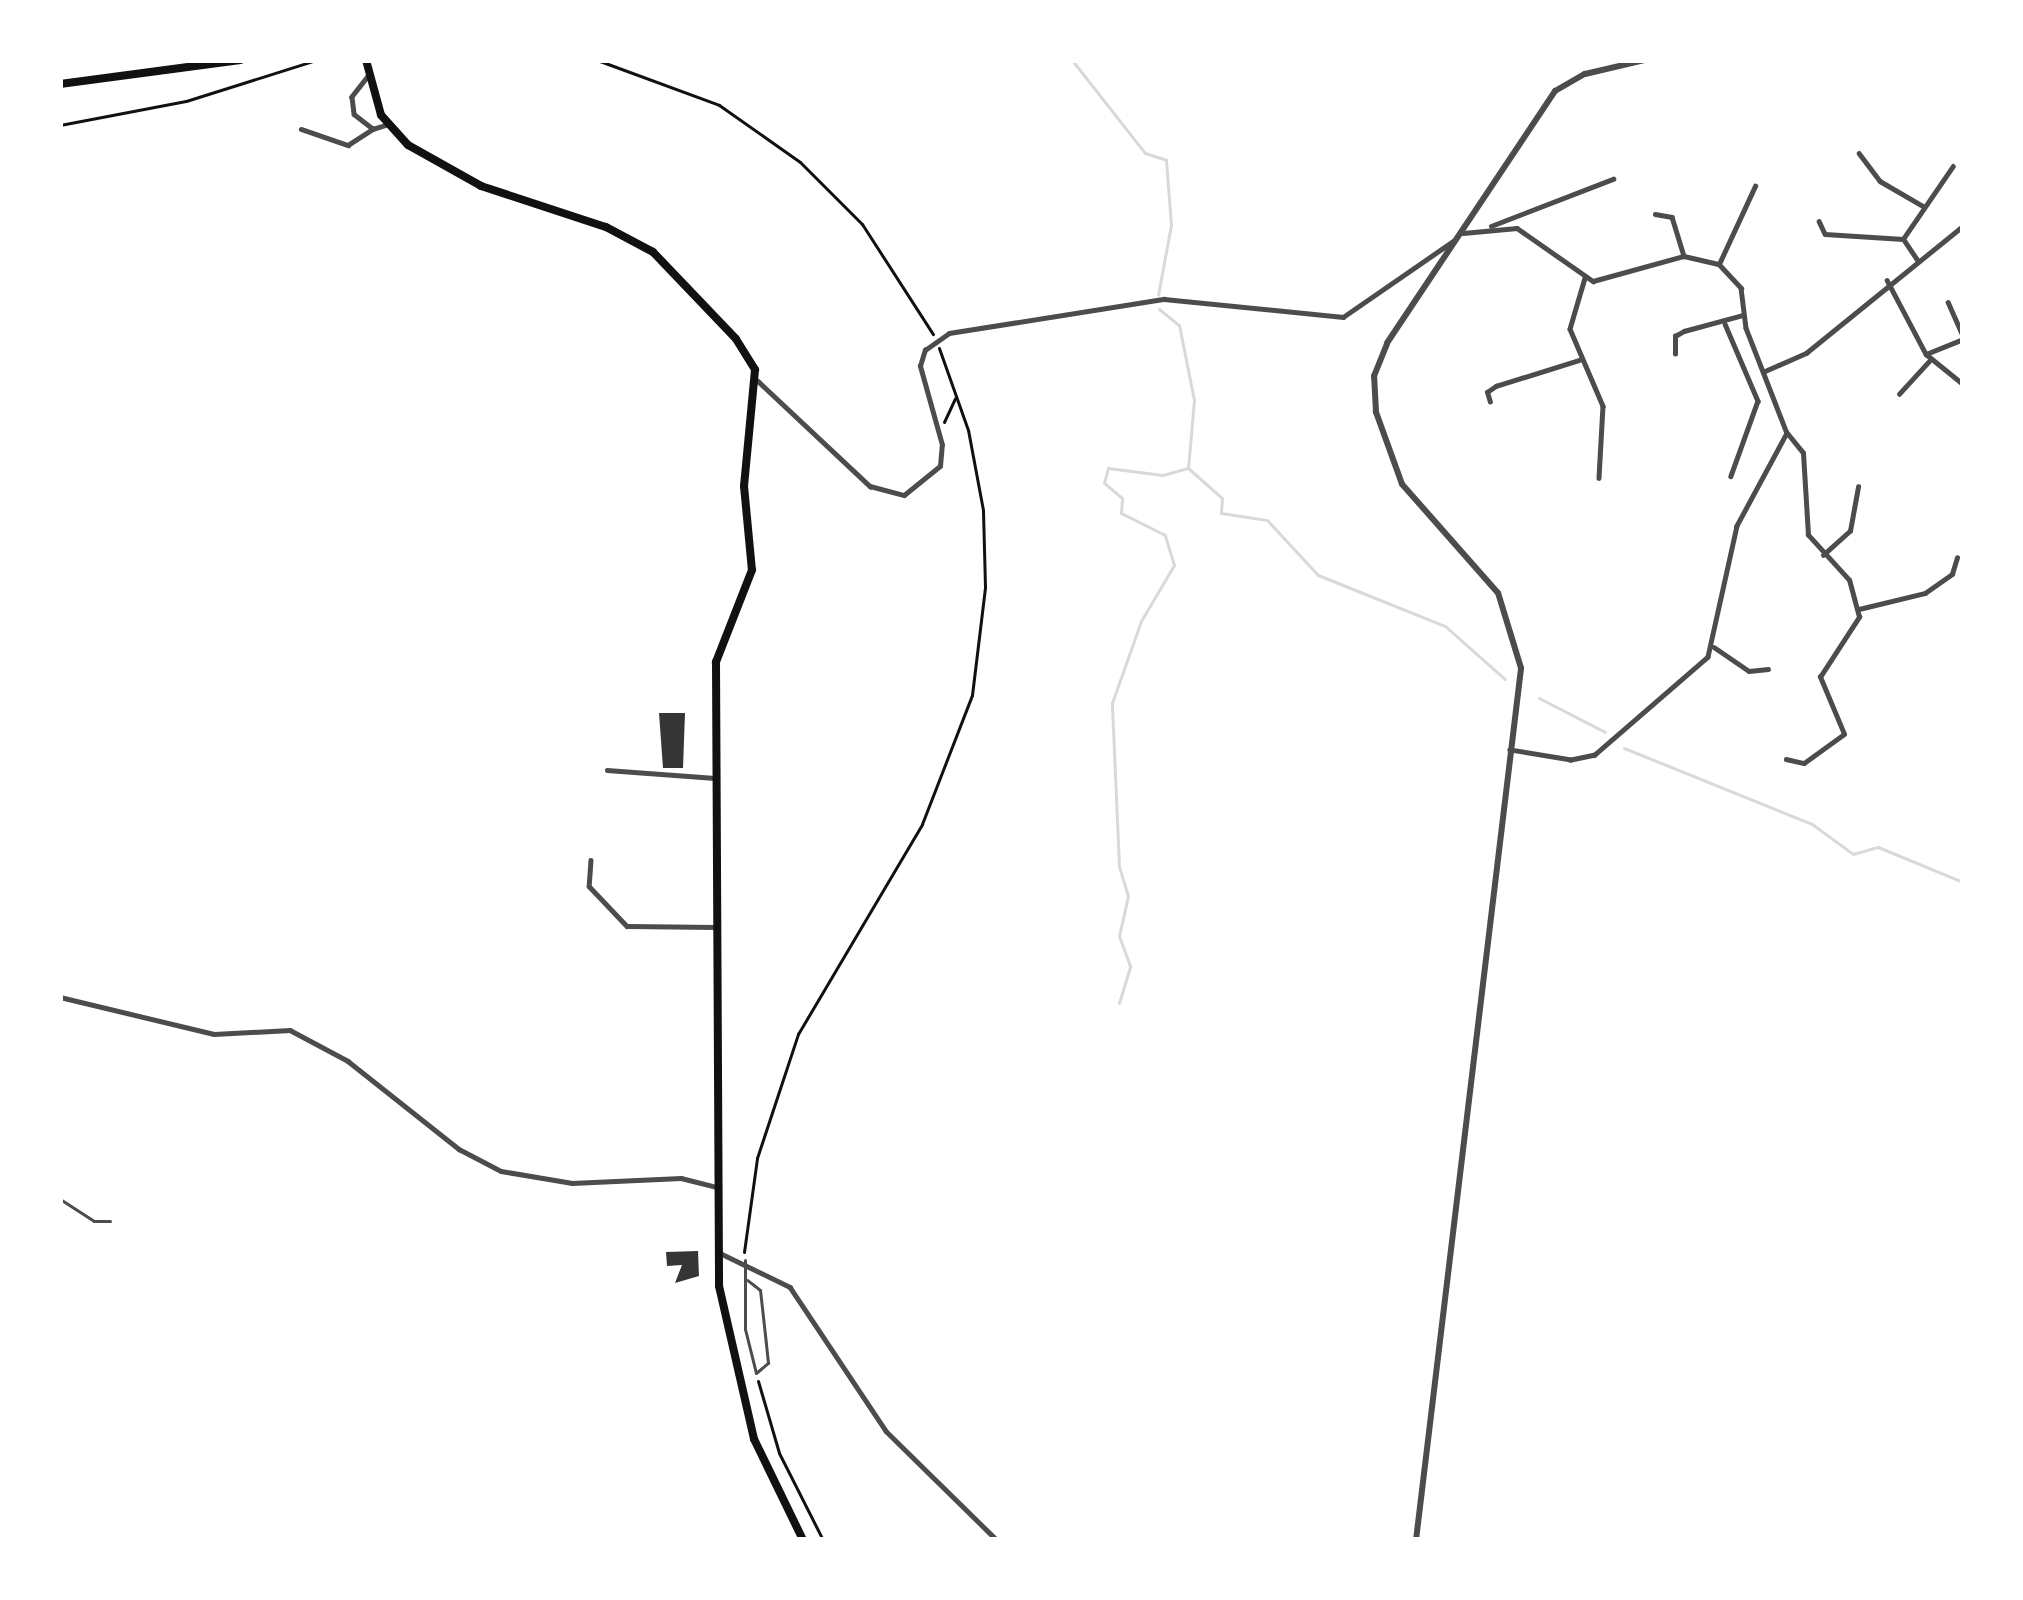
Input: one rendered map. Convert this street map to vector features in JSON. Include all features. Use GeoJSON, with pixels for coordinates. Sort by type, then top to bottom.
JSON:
{"type":"FeatureCollection","features":[{"type":"Feature","properties":{"kind":"main road"},"geometry":{"type":"LineString","coordinates":[[60,84],[241,60]]}},
{"type":"Feature","properties":{"kind":"main road"},"geometry":{"type":"LineString","coordinates":[[366,60],[386,124],[481,186],[605,226],[653,252],[736,339],[758,381],[744,486],[754,559],[718,647],[719,1253],[743,1404],[767,1473],[803,1540]]}},
{"type":"Feature","properties":{"kind":"street"},"geometry":{"type":"LineString","coordinates":[[1416,1540],[1521,668],[1508,610],[1402,484],[1374,402],[1382,353],[1555,91],[1585,74],[1645,60]]}},
{"type":"Feature","properties":{"kind":"street"},"geometry":{"type":"LineString","coordinates":[[369,75],[351,106],[373,129]]}},
{"type":"Feature","properties":{"kind":"street"},"geometry":{"type":"LineString","coordinates":[[301,129],[348,145],[386,124]]}},
{"type":"Feature","properties":{"kind":"street"},"geometry":{"type":"LineString","coordinates":[[1859,153],[1880,181],[1923,206]]}},
{"type":"Feature","properties":{"kind":"street"},"geometry":{"type":"LineString","coordinates":[[1903,239],[1953,166]]}},
{"type":"Feature","properties":{"kind":"street"},"geometry":{"type":"LineString","coordinates":[[1486,229],[1613,178]]}},
{"type":"Feature","properties":{"kind":"street"},"geometry":{"type":"LineString","coordinates":[[1719,264],[1755,186]]}},
{"type":"Feature","properties":{"kind":"street"},"geometry":{"type":"LineString","coordinates":[[1655,214],[1675,222],[1684,256]]}},
{"type":"Feature","properties":{"kind":"street"},"geometry":{"type":"LineString","coordinates":[[1820,221],[1826,234],[1903,239]]}},
{"type":"Feature","properties":{"kind":"street"},"geometry":{"type":"LineString","coordinates":[[1765,371],[1806,353],[1887,280],[1963,226]]}},
{"type":"Feature","properties":{"kind":"street"},"geometry":{"type":"LineString","coordinates":[[1459,233],[1516,228],[1586,278],[1610,280],[1684,256],[1719,264],[1741,289],[1743,315],[1787,434],[1801,447],[1806,527],[1822,555],[1849,580],[1859,609],[1854,631],[1820,677],[1844,734],[1804,763],[1786,760]]}},
{"type":"Feature","properties":{"kind":"street"},"geometry":{"type":"LineString","coordinates":[[1903,239],[1916,260]]}},
{"type":"Feature","properties":{"kind":"street"},"geometry":{"type":"LineString","coordinates":[[758,381],[880,492],[904,495],[924,486],[940,466],[940,435],[921,356],[959,329],[1164,298],[1343,317],[1453,241]]}},
{"type":"Feature","properties":{"kind":"street"},"geometry":{"type":"LineString","coordinates":[[1586,278],[1570,329],[1579,360],[1604,406],[1599,478]]}},
{"type":"Feature","properties":{"kind":"street"},"geometry":{"type":"LineString","coordinates":[[1887,280],[1928,357],[1963,384]]}},
{"type":"Feature","properties":{"kind":"street"},"geometry":{"type":"LineString","coordinates":[[1899,394],[1928,357],[1963,338],[1948,302]]}},
{"type":"Feature","properties":{"kind":"street"},"geometry":{"type":"LineString","coordinates":[[1675,354],[1676,336],[1684,331],[1725,324],[1743,315]]}},
{"type":"Feature","properties":{"kind":"street"},"geometry":{"type":"LineString","coordinates":[[1725,324],[1758,401],[1730,476]]}},
{"type":"Feature","properties":{"kind":"street"},"geometry":{"type":"LineString","coordinates":[[1490,402],[1490,388],[1579,360]]}},
{"type":"Feature","properties":{"kind":"street"},"geometry":{"type":"LineString","coordinates":[[1510,750],[1571,760],[1595,755],[1714,647],[1737,526],[1787,434]]}},
{"type":"Feature","properties":{"kind":"street"},"geometry":{"type":"LineString","coordinates":[[1822,555],[1846,538],[1858,487]]}},
{"type":"Feature","properties":{"kind":"street"},"geometry":{"type":"LineString","coordinates":[[1859,609],[1925,593],[1952,574],[1958,558]]}},
{"type":"Feature","properties":{"kind":"street"},"geometry":{"type":"LineString","coordinates":[[1714,647],[1749,671],[1768,670]]}},
{"type":"Feature","properties":{"kind":"street"},"geometry":{"type":"LineString","coordinates":[[607,770],[716,778]]}},
{"type":"Feature","properties":{"kind":"street"},"geometry":{"type":"LineString","coordinates":[[591,860],[589,886],[627,926],[716,927]]}},
{"type":"Feature","properties":{"kind":"street"},"geometry":{"type":"LineString","coordinates":[[60,998],[214,1034],[290,1030],[348,1061],[459,1149],[501,1171],[572,1183],[681,1178],[718,1186]]}},
{"type":"Feature","properties":{"kind":"street"},"geometry":{"type":"LineString","coordinates":[[719,1253],[745,1260],[790,1287],[886,1430],[998,1540]]}},
{"type":"Feature","properties":{"kind":"lane"},"geometry":{"type":"LineString","coordinates":[[60,1199],[110,1221]]}},
{"type":"Feature","properties":{"kind":"lane"},"geometry":{"type":"LineString","coordinates":[[745,1260],[745,1329],[756,1373],[768,1364],[760,1290],[747,1280]]}},
{"type":"Feature","properties":{"kind":"path"},"geometry":{"type":"LineString","coordinates":[[60,125],[186,101],[316,60]]}},
{"type":"Feature","properties":{"kind":"path"},"geometry":{"type":"LineString","coordinates":[[597,60],[694,93],[776,142],[862,224],[928,322]]}},
{"type":"Feature","properties":{"kind":"path"},"geometry":{"type":"LineString","coordinates":[[745,1260],[757,1158],[798,1034],[922,824],[972,695],[985,532],[957,394],[940,350]]}},
{"type":"Feature","properties":{"kind":"path"},"geometry":{"type":"LineString","coordinates":[[940,435],[957,394]]}},
{"type":"Feature","properties":{"kind":"path"},"geometry":{"type":"LineString","coordinates":[[756,1373],[779,1453],[823,1540]]}},
{"type":"Feature","properties":{"kind":"building"},"geometry":{"type":"Polygon","coordinates":[[[659,713],[685,713],[683,768],[663,768],[659,713]]]}},
{"type":"Feature","properties":{"kind":"building"},"geometry":{"type":"Polygon","coordinates":[[[698,1251],[699,1276],[675,1283],[682,1265],[667,1266],[666,1252],[698,1251]]]}},
{"type":"Feature","properties":{"kind":"waterway"},"geometry":{"type":"LineString","coordinates":[[1072,60],[1145,153],[1166,160],[1171,225],[1158,295]]}},
{"type":"Feature","properties":{"kind":"waterway"},"geometry":{"type":"LineString","coordinates":[[1159,309],[1179,325],[1194,400],[1188,468],[1222,498],[1221,513],[1267,520],[1318,575],[1445,626],[1505,679]]}},
{"type":"Feature","properties":{"kind":"waterway"},"geometry":{"type":"LineString","coordinates":[[1119,1003],[1130,966],[1119,936],[1128,896],[1119,866],[1112,703],[1141,621],[1174,565],[1165,535],[1121,513],[1122,498],[1104,483],[1108,468],[1163,475],[1188,468]]}},
{"type":"Feature","properties":{"kind":"waterway"},"geometry":{"type":"LineString","coordinates":[[1539,698],[1605,732]]}},
{"type":"Feature","properties":{"kind":"waterway"},"geometry":{"type":"LineString","coordinates":[[1624,748],[1812,824],[1853,854],[1878,847],[1963,882]]}}]}
